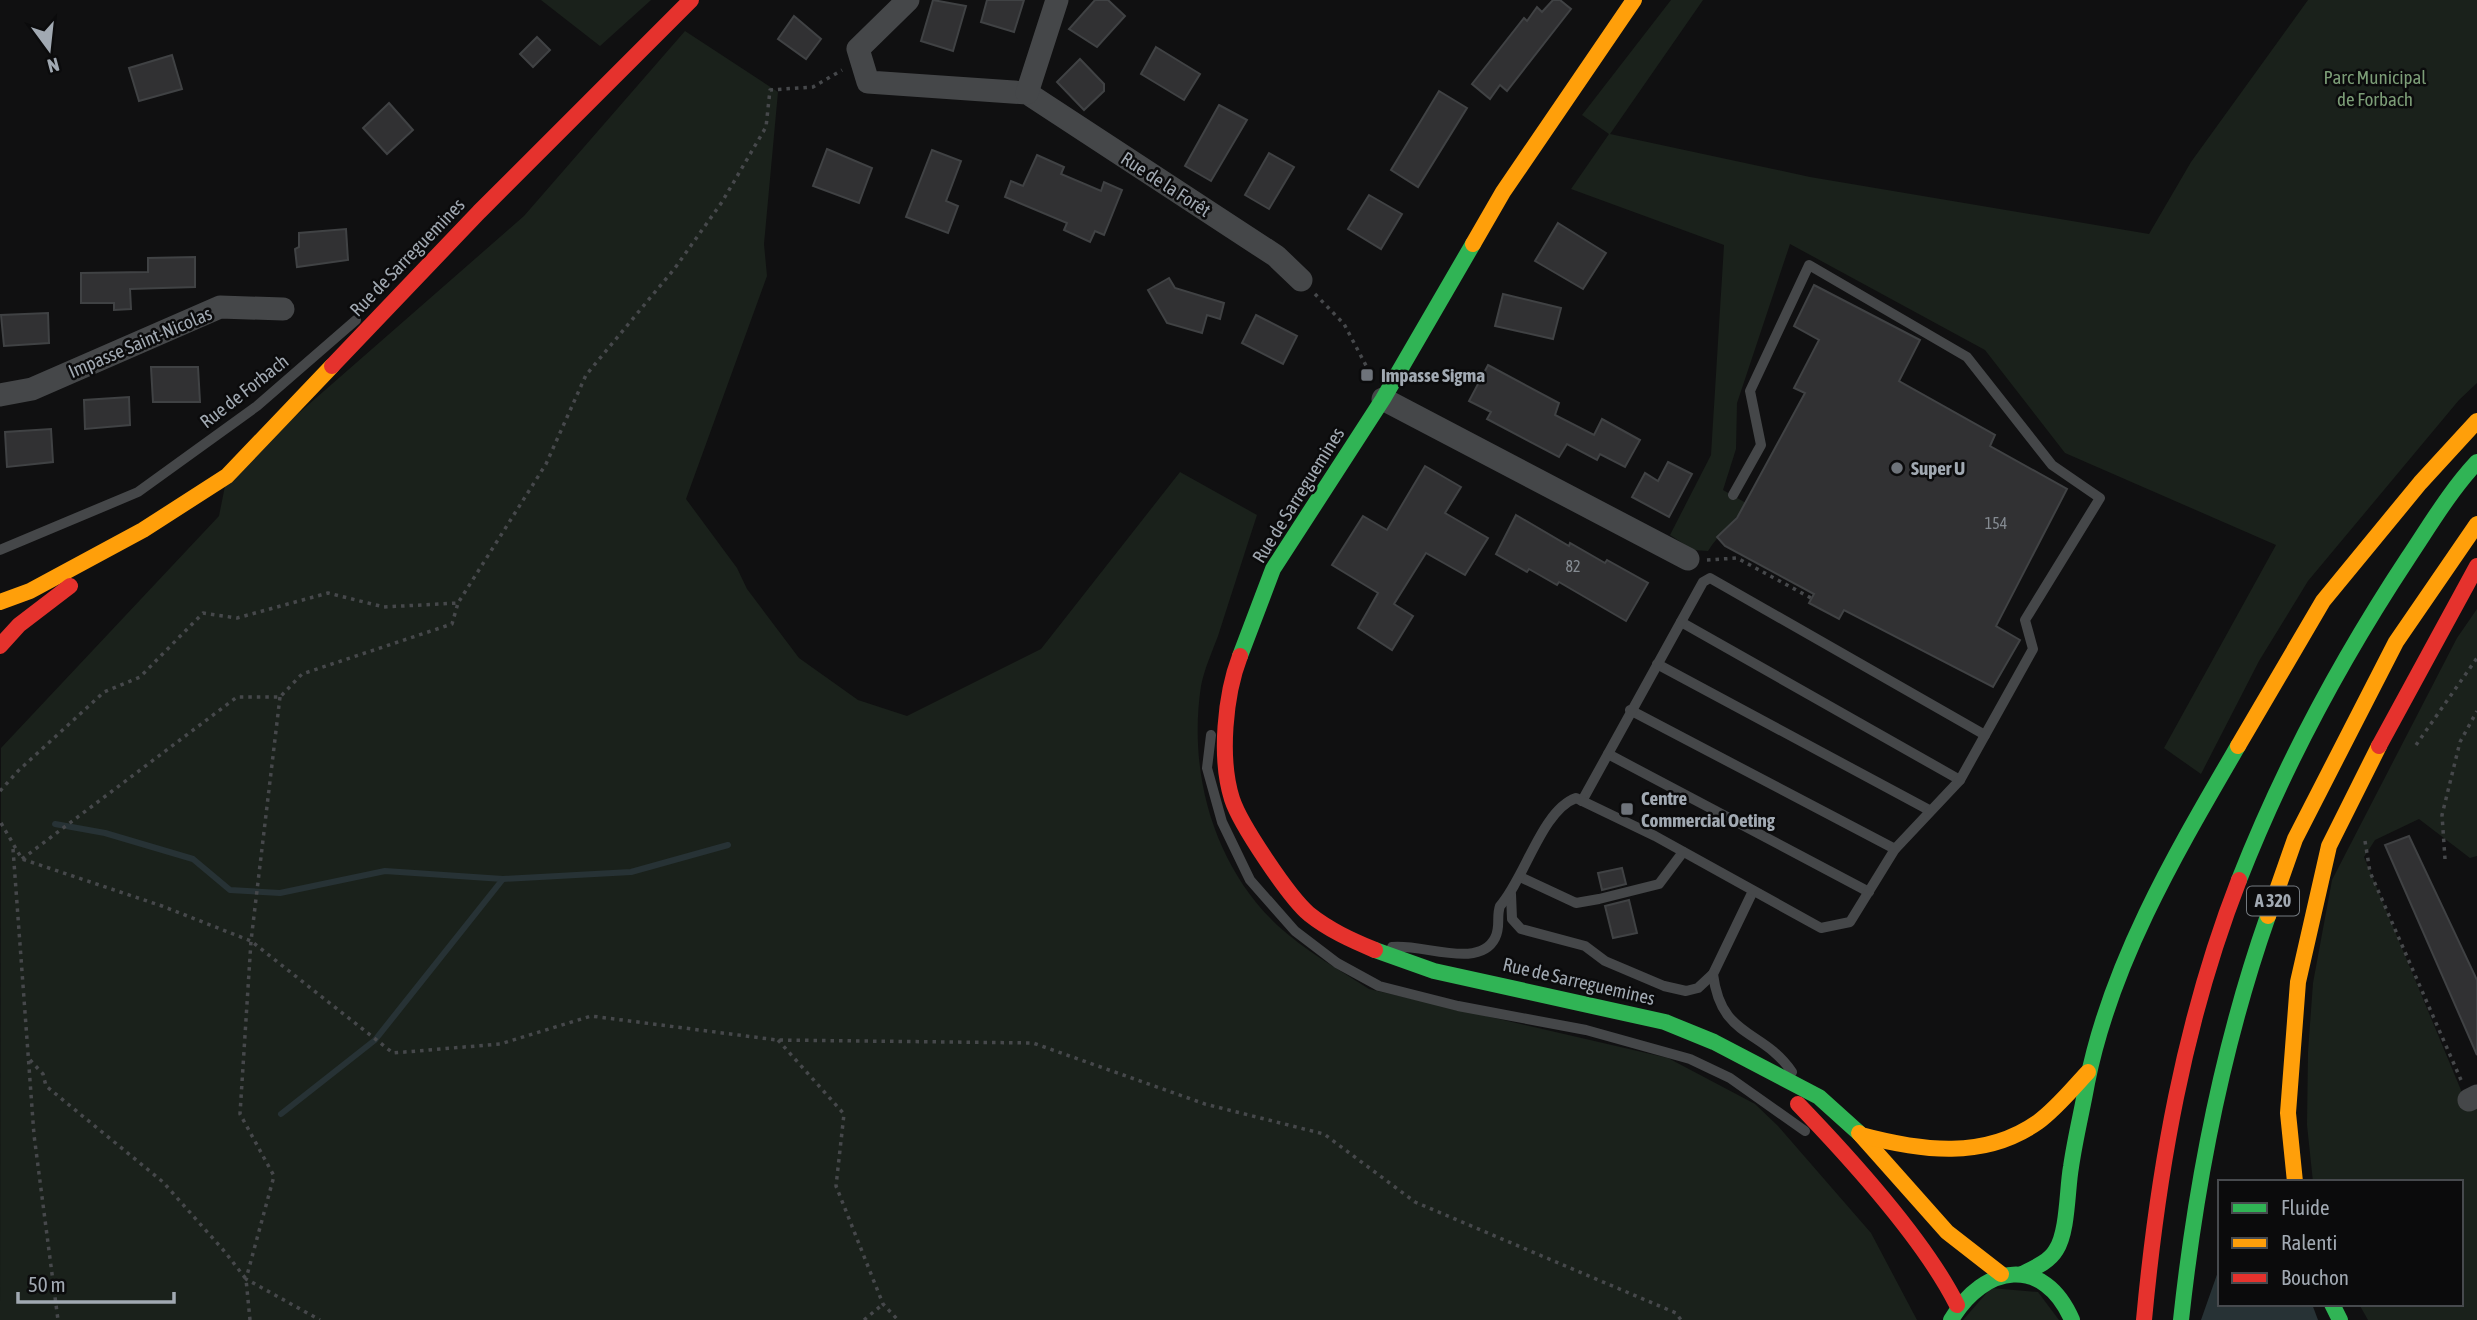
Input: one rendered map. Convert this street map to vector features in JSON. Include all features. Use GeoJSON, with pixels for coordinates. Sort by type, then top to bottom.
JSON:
{"type":"FeatureCollection","features":[{"type":"Feature","properties":{"kind":"main road","name":"Rue de Sarreguemines"},"geometry":{"type":"LineString","coordinates":[[0,602],[30,591],[143,530],[227,476],[479,212],[691,0]]}},
{"type":"Feature","properties":{"kind":"main road","name":"Rue de Sarreguemines"},"geometry":{"type":"LineString","coordinates":[[1634,0],[1503,192],[1383,400],[1273,569],[1237,664],[1224,735],[1232,799],[1273,871],[1307,912],[1340,935],[1434,971],[1665,1023],[1714,1042],[1819,1097],[1861,1135],[1947,1232],[2001,1275]]}},
{"type":"Feature","properties":{"kind":"main road"},"geometry":{"type":"LineString","coordinates":[[2022,1274],[2044,1263],[2056,1251],[2061,1239],[2088,1072],[2133,942],[2199,813],[2323,601],[2420,484],[2477,421]]}},
{"type":"Feature","properties":{"kind":"main road","name":"A 320"},"geometry":{"type":"LineString","coordinates":[[2144,1320],[2154,1212],[2180,1073],[2222,921],[2261,824],[2364,624],[2457,484],[2477,462]]}},
{"type":"Feature","properties":{"kind":"main road","name":"A 320"},"geometry":{"type":"LineString","coordinates":[[2181,1320],[2192,1219],[2218,1081],[2258,947],[2295,839],[2396,642],[2477,524]]}},
{"type":"Feature","properties":{"kind":"main road","name":"Rue de Sarreguemines"},"geometry":{"type":"LineString","coordinates":[[0,646],[19,625],[143,530]]}},
{"type":"Feature","properties":{"kind":"main road"},"geometry":{"type":"LineString","coordinates":[[2295,1180],[2288,1113],[2298,982],[2329,846],[2369,765],[2477,566]]}},
{"type":"Feature","properties":{"kind":"main road","name":"Rue de Sarreguemines"},"geometry":{"type":"LineString","coordinates":[[1762,1067],[1840,1148],[1924,1252],[1948,1284],[1954,1313]]}},
{"type":"Feature","properties":{"kind":"main road"},"geometry":{"type":"LineString","coordinates":[[1861,1135],[1900,1147],[1946,1151],[1981,1149],[2009,1139],[2039,1121],[2088,1072]]}},
{"type":"Feature","properties":{"kind":"main road"},"geometry":{"type":"LineString","coordinates":[[1954,1313],[1976,1285],[2001,1275],[2022,1274],[2041,1281],[2058,1293],[2072,1320]]}},
{"type":"Feature","properties":{"kind":"street"},"geometry":{"type":"LineString","coordinates":[[858,49],[908,0]]}},
{"type":"Feature","properties":{"kind":"street"},"geometry":{"type":"LineString","coordinates":[[1027,93],[1057,0]]}},
{"type":"Feature","properties":{"kind":"street","name":"Rue de la Forêt"},"geometry":{"type":"LineString","coordinates":[[858,49],[869,82],[1027,93],[1276,256],[1301,280]]}},
{"type":"Feature","properties":{"kind":"street","name":"Impasse Saint-Nicolas"},"geometry":{"type":"LineString","coordinates":[[0,395],[32,389],[220,307],[282,309]]}},
{"type":"Feature","properties":{"kind":"street"},"geometry":{"type":"LineString","coordinates":[[1383,400],[1688,559]]}},
{"type":"Feature","properties":{"kind":"lane","name":"Rue de Forbach"},"geometry":{"type":"LineString","coordinates":[[0,550],[138,492],[257,406],[479,212]]}},
{"type":"Feature","properties":{"kind":"lane"},"geometry":{"type":"LineString","coordinates":[[1372,949],[1410,945],[1469,955],[1482,953],[1494,941],[1500,926],[1500,906],[1511,894],[1563,802],[1576,797],[1821,928],[1850,922],[1895,849],[1959,780],[2033,649],[2025,620],[2100,498],[2052,465],[1967,356],[1809,265],[1750,391],[1761,445],[1733,495]]}},
{"type":"Feature","properties":{"kind":"lane"},"geometry":{"type":"LineString","coordinates":[[1582,801],[1630,710],[1703,583],[1710,578],[1985,735]]}},
{"type":"Feature","properties":{"kind":"lane"},"geometry":{"type":"LineString","coordinates":[[1681,622],[1959,780]]}},
{"type":"Feature","properties":{"kind":"lane"},"geometry":{"type":"LineString","coordinates":[[1237,664],[1212,718],[1208,768],[1222,822],[1250,880],[1294,931],[1337,963],[1378,986],[1458,1006],[1586,1025],[1690,1059],[1730,1079],[1801,1127],[1868,1184]]}},
{"type":"Feature","properties":{"kind":"lane"},"geometry":{"type":"LineString","coordinates":[[1657,664],[1929,810]]}},
{"type":"Feature","properties":{"kind":"lane"},"geometry":{"type":"LineString","coordinates":[[1630,710],[1895,849]]}},
{"type":"Feature","properties":{"kind":"lane"},"geometry":{"type":"LineString","coordinates":[[1608,754],[1869,892]]}},
{"type":"Feature","properties":{"kind":"lane"},"geometry":{"type":"LineString","coordinates":[[1520,877],[1576,903],[1659,884],[1683,852]]}},
{"type":"Feature","properties":{"kind":"lane"},"geometry":{"type":"LineString","coordinates":[[1511,894],[1512,919],[1521,929],[1585,946],[1605,961],[1664,986],[1686,991],[1698,988],[1713,974],[1753,891]]}},
{"type":"Feature","properties":{"kind":"lane"},"geometry":{"type":"LineString","coordinates":[[1713,974],[1725,1015],[1744,1032],[1779,1053],[1803,1089]]}},
{"type":"Feature","properties":{"kind":"path"},"geometry":{"type":"LineString","coordinates":[[250,1320],[246,1279],[274,1176],[240,1114],[251,941],[280,697],[302,674],[452,624],[458,603],[546,464],[586,375],[675,268],[722,202],[766,127],[770,90],[813,87],[843,69],[858,49]]}},
{"type":"Feature","properties":{"kind":"path"},"geometry":{"type":"LineString","coordinates":[[1301,280],[1344,324],[1383,400]]}},
{"type":"Feature","properties":{"kind":"path"},"geometry":{"type":"LineString","coordinates":[[1688,559],[1737,558],[1811,598]]}},
{"type":"Feature","properties":{"kind":"path"},"geometry":{"type":"LineString","coordinates":[[0,791],[104,692],[140,677],[203,613],[237,618],[328,593],[384,607],[458,603]]}},
{"type":"Feature","properties":{"kind":"path"},"geometry":{"type":"LineString","coordinates":[[2413,749],[2477,658]]}},
{"type":"Feature","properties":{"kind":"path"},"geometry":{"type":"LineString","coordinates":[[22,859],[237,697],[280,697]]}},
{"type":"Feature","properties":{"kind":"path"},"geometry":{"type":"LineString","coordinates":[[2445,859],[2442,815],[2460,742],[2477,712]]}},
{"type":"Feature","properties":{"kind":"path"},"geometry":{"type":"LineString","coordinates":[[1,823],[22,859],[162,905],[251,941],[393,1052],[500,1044],[590,1016],[777,1040],[1033,1043],[1205,1104],[1324,1134],[1415,1202],[1588,1273],[1676,1313],[1682,1320]]}},
{"type":"Feature","properties":{"kind":"path"},"geometry":{"type":"LineString","coordinates":[[1,823],[14,850],[34,1135],[58,1320]]}},
{"type":"Feature","properties":{"kind":"path"},"geometry":{"type":"LineString","coordinates":[[2365,840],[2370,872],[2473,1098]]}},
{"type":"Feature","properties":{"kind":"path"},"geometry":{"type":"LineString","coordinates":[[777,1040],[844,1114],[836,1186],[883,1304],[898,1320]]}},
{"type":"Feature","properties":{"kind":"path"},"geometry":{"type":"LineString","coordinates":[[29,1059],[43,1074],[46,1086],[163,1182],[246,1279],[320,1320]]}},
{"type":"Feature","properties":{"kind":"path"},"geometry":{"type":"LineString","coordinates":[[864,1320],[883,1304]]}},
{"type":"Feature","properties":{"kind":"green space"},"geometry":{"type":"Polygon","coordinates":[[[541,0],[651,0],[600,46],[541,0]]]}},
{"type":"Feature","properties":{"kind":"green space","name":"Parc Municipal de Forbach"},"geometry":{"type":"Polygon","coordinates":[[[1671,0],[1703,0],[1610,134],[1810,177],[2149,234],[2191,162],[2308,0],[2477,0],[2477,383],[2459,400],[2308,581],[2259,661],[2201,774],[2164,748],[2276,545],[2065,453],[1985,350],[1790,244],[1737,403],[1736,449],[1723,490],[1746,503],[1708,551],[1693,550],[1670,535],[1711,455],[1724,245],[1571,189],[1609,134],[1582,115],[1671,0]]]}},
{"type":"Feature","properties":{"kind":"green space"},"geometry":{"type":"Polygon","coordinates":[[[685,31],[778,92],[764,244],[767,276],[686,499],[737,568],[747,589],[799,658],[858,700],[907,716],[1041,649],[1180,472],[1257,515],[1204,674],[1198,718],[1198,751],[1210,815],[1236,874],[1255,901],[1298,943],[1369,989],[1668,1058],[1755,1104],[1778,1126],[1871,1233],[1917,1320],[0,1320],[1,748],[219,516],[227,476],[524,216],[685,31]]]}},
{"type":"Feature","properties":{"kind":"green space"},"geometry":{"type":"Polygon","coordinates":[[[2477,609],[2477,856],[2470,858],[2419,819],[2375,840],[2364,857],[2468,1107],[2477,1106],[2477,1320],[2368,1320],[2360,1306],[2463,1306],[2463,1180],[2313,1180],[2307,1125],[2313,983],[2332,880],[2457,638],[2477,609]]]}},
{"type":"Feature","properties":{"kind":"green space"},"geometry":{"type":"Polygon","coordinates":[[[1991,1288],[2038,1292],[2059,1320],[1963,1320],[1991,1288]]]}},
{"type":"Feature","properties":{"kind":"shaded area"},"geometry":{"type":"Polygon","coordinates":[[[2218,1272],[2218,1306],[2313,1306],[2318,1320],[2201,1320],[2218,1272]]]}},
{"type":"Feature","properties":{"kind":"building"},"geometry":{"type":"Polygon","coordinates":[[[933,0],[966,6],[953,51],[921,41],[933,0]]]}},
{"type":"Feature","properties":{"kind":"building"},"geometry":{"type":"Polygon","coordinates":[[[987,0],[1024,0],[1014,32],[981,22],[987,0]]]}},
{"type":"Feature","properties":{"kind":"building"},"geometry":{"type":"Polygon","coordinates":[[[1095,0],[1108,0],[1125,16],[1097,47],[1069,29],[1095,0]]]}},
{"type":"Feature","properties":{"kind":"building"},"geometry":{"type":"Polygon","coordinates":[[[1553,0],[1560,0],[1571,9],[1507,91],[1500,85],[1490,99],[1472,84],[1524,18],[1527,21],[1537,7],[1542,12],[1553,0]]]}},
{"type":"Feature","properties":{"kind":"building"},"geometry":{"type":"Polygon","coordinates":[[[794,16],[821,39],[806,59],[778,39],[794,16]]]}},
{"type":"Feature","properties":{"kind":"building"},"geometry":{"type":"Polygon","coordinates":[[[537,37],[550,50],[533,67],[520,54],[537,37]]]}},
{"type":"Feature","properties":{"kind":"building"},"geometry":{"type":"Polygon","coordinates":[[[1156,47],[1200,74],[1184,100],[1141,74],[1156,47]]]}},
{"type":"Feature","properties":{"kind":"building"},"geometry":{"type":"Polygon","coordinates":[[[172,55],[182,89],[139,101],[129,68],[172,55]]]}},
{"type":"Feature","properties":{"kind":"building"},"geometry":{"type":"Polygon","coordinates":[[[1080,59],[1104,84],[1104,91],[1084,110],[1057,82],[1080,59]]]}},
{"type":"Feature","properties":{"kind":"building"},"geometry":{"type":"Polygon","coordinates":[[[1439,91],[1467,108],[1418,187],[1391,170],[1439,91]]]}},
{"type":"Feature","properties":{"kind":"building"},"geometry":{"type":"Polygon","coordinates":[[[389,103],[413,130],[387,154],[363,128],[389,103]]]}},
{"type":"Feature","properties":{"kind":"building"},"geometry":{"type":"Polygon","coordinates":[[[1219,105],[1247,120],[1211,181],[1185,166],[1219,105]]]}},
{"type":"Feature","properties":{"kind":"building"},"geometry":{"type":"Polygon","coordinates":[[[827,149],[872,168],[859,203],[813,186],[827,149]]]}},
{"type":"Feature","properties":{"kind":"building"},"geometry":{"type":"Polygon","coordinates":[[[932,150],[961,161],[946,201],[958,206],[948,233],[906,217],[932,150]]]}},
{"type":"Feature","properties":{"kind":"building"},"geometry":{"type":"Polygon","coordinates":[[[1269,153],[1294,167],[1269,209],[1245,195],[1269,153]]]}},
{"type":"Feature","properties":{"kind":"building"},"geometry":{"type":"Polygon","coordinates":[[[1037,155],[1064,167],[1061,174],[1101,191],[1104,182],[1122,190],[1104,235],[1095,231],[1090,242],[1064,230],[1067,223],[1005,197],[1011,181],[1023,186],[1037,155]]]}},
{"type":"Feature","properties":{"kind":"building"},"geometry":{"type":"Polygon","coordinates":[[[1369,195],[1402,214],[1381,249],[1348,229],[1369,195]]]}},
{"type":"Feature","properties":{"kind":"building"},"geometry":{"type":"Polygon","coordinates":[[[1558,223],[1606,253],[1583,289],[1535,261],[1558,223]]]}},
{"type":"Feature","properties":{"kind":"building"},"geometry":{"type":"Polygon","coordinates":[[[346,229],[348,260],[297,267],[295,249],[299,247],[299,233],[346,229]]]}},
{"type":"Feature","properties":{"kind":"building"},"geometry":{"type":"Polygon","coordinates":[[[195,257],[195,287],[130,289],[131,309],[114,310],[114,303],[81,303],[81,273],[148,272],[148,258],[195,257]]]}},
{"type":"Feature","properties":{"kind":"building"},"geometry":{"type":"Polygon","coordinates":[[[1169,278],[1175,288],[1224,303],[1220,319],[1207,315],[1202,333],[1167,323],[1148,290],[1169,278]]]}},
{"type":"Feature","properties":{"kind":"building","name":"Super U"},"geometry":{"type":"Polygon","coordinates":[[[1814,285],[1920,340],[1899,381],[1995,435],[1990,446],[2067,489],[1996,626],[2020,640],[1993,687],[1844,610],[1839,619],[1809,603],[1814,594],[1725,546],[1717,537],[1737,518],[1805,393],[1794,388],[1819,340],[1794,326],[1814,285]]]}},
{"type":"Feature","properties":{"kind":"building"},"geometry":{"type":"Polygon","coordinates":[[[1503,294],[1561,308],[1553,339],[1495,326],[1503,294]]]}},
{"type":"Feature","properties":{"kind":"building"},"geometry":{"type":"Polygon","coordinates":[[[48,313],[49,343],[4,346],[1,315],[48,313]]]}},
{"type":"Feature","properties":{"kind":"building"},"geometry":{"type":"Polygon","coordinates":[[[1256,315],[1297,336],[1283,364],[1242,343],[1256,315]]]}},
{"type":"Feature","properties":{"kind":"building"},"geometry":{"type":"Polygon","coordinates":[[[1488,365],[1559,403],[1555,415],[1594,435],[1602,419],[1640,440],[1625,467],[1600,454],[1597,460],[1567,444],[1559,457],[1487,419],[1491,412],[1469,401],[1488,365]]]}},
{"type":"Feature","properties":{"kind":"building"},"geometry":{"type":"Polygon","coordinates":[[[151,367],[198,367],[200,402],[153,402],[151,367]]]}},
{"type":"Feature","properties":{"kind":"building"},"geometry":{"type":"Polygon","coordinates":[[[129,397],[130,425],[85,429],[84,400],[129,397]]]}},
{"type":"Feature","properties":{"kind":"building"},"geometry":{"type":"Polygon","coordinates":[[[51,429],[53,462],[7,467],[5,432],[51,429]]]}},
{"type":"Feature","properties":{"kind":"building"},"geometry":{"type":"Polygon","coordinates":[[[1668,462],[1692,474],[1669,517],[1632,497],[1645,473],[1658,481],[1668,462]]]}},
{"type":"Feature","properties":{"kind":"building"},"geometry":{"type":"Polygon","coordinates":[[[1425,466],[1461,487],[1445,513],[1488,538],[1465,575],[1426,553],[1394,604],[1413,616],[1392,650],[1358,628],[1378,593],[1332,565],[1363,516],[1387,530],[1425,466]]]}},
{"type":"Feature","properties":{"kind":"building"},"geometry":{"type":"Polygon","coordinates":[[[1516,515],[1569,546],[1570,543],[1605,563],[1607,560],[1648,583],[1626,621],[1559,582],[1557,585],[1529,569],[1527,572],[1496,554],[1516,515]]]}},
{"type":"Feature","properties":{"kind":"building"},"geometry":{"type":"Polygon","coordinates":[[[2409,836],[2477,980],[2477,1055],[2385,845],[2409,836]]]}},
{"type":"Feature","properties":{"kind":"building"},"geometry":{"type":"Polygon","coordinates":[[[1622,868],[1626,884],[1602,890],[1598,873],[1622,868]]]}},
{"type":"Feature","properties":{"kind":"building"},"geometry":{"type":"Polygon","coordinates":[[[1629,900],[1637,933],[1613,938],[1605,906],[1629,900]]]}},
{"type":"Feature","properties":{"kind":"waterway"},"geometry":{"type":"LineString","coordinates":[[55,824],[105,833],[193,859],[230,890],[280,893],[385,871],[503,879]]}},
{"type":"Feature","properties":{"kind":"waterway"},"geometry":{"type":"LineString","coordinates":[[281,1114],[375,1040],[503,879],[631,872],[728,845]]}},
{"type":"Feature","properties":{"kind":"traffic: fast"},"geometry":{"type":"LineString","coordinates":[[1240,656],[1273,569],[1383,399],[1473,244]]}},
{"type":"Feature","properties":{"kind":"traffic: fast"},"geometry":{"type":"LineString","coordinates":[[2239,880],[2294,755],[2337,674],[2432,521],[2477,462]]}},
{"type":"Feature","properties":{"kind":"traffic: fast"},"geometry":{"type":"LineString","coordinates":[[2022,1274],[2049,1258],[2056,1250],[2063,1233],[2073,1156],[2087,1083],[2098,1038],[2129,951],[2170,867],[2238,746]]}},
{"type":"Feature","properties":{"kind":"traffic: fast"},"geometry":{"type":"LineString","coordinates":[[2181,1320],[2194,1217],[2213,1115],[2237,1015],[2268,916]]}},
{"type":"Feature","properties":{"kind":"traffic: fast"},"geometry":{"type":"LineString","coordinates":[[1375,950],[1434,971],[1665,1022],[1714,1042],[1819,1097],[1859,1133]]}},
{"type":"Feature","properties":{"kind":"traffic: fast"},"geometry":{"type":"LineString","coordinates":[[1951,1320],[1980,1287],[1996,1278],[2013,1275],[2030,1277],[2046,1285],[2060,1299],[2072,1320]]}},
{"type":"Feature","properties":{"kind":"traffic: fast"},"geometry":{"type":"LineString","coordinates":[[2333,1306],[2340,1320]]}},
{"type":"Feature","properties":{"kind":"traffic: slow"},"geometry":{"type":"LineString","coordinates":[[1473,244],[1503,192],[1634,0]]}},
{"type":"Feature","properties":{"kind":"traffic: slow"},"geometry":{"type":"LineString","coordinates":[[0,602],[30,591],[143,530],[227,476],[332,366]]}},
{"type":"Feature","properties":{"kind":"traffic: slow"},"geometry":{"type":"LineString","coordinates":[[2238,746],[2323,601],[2420,483],[2477,421]]}},
{"type":"Feature","properties":{"kind":"traffic: slow"},"geometry":{"type":"LineString","coordinates":[[2268,916],[2295,839],[2396,642],[2477,524]]}},
{"type":"Feature","properties":{"kind":"traffic: slow"},"geometry":{"type":"LineString","coordinates":[[2295,1180],[2288,1113],[2298,982],[2329,846],[2379,746]]}},
{"type":"Feature","properties":{"kind":"traffic: slow"},"geometry":{"type":"LineString","coordinates":[[1861,1135],[1929,1148],[1952,1149],[1996,1142],[2038,1122],[2058,1105],[2088,1072]]}},
{"type":"Feature","properties":{"kind":"traffic: slow"},"geometry":{"type":"LineString","coordinates":[[1859,1133],[1947,1232],[2001,1274]]}},
{"type":"Feature","properties":{"kind":"traffic: jam"},"geometry":{"type":"LineString","coordinates":[[332,366],[479,212],[691,0]]}},
{"type":"Feature","properties":{"kind":"traffic: jam"},"geometry":{"type":"LineString","coordinates":[[2379,746],[2477,566]]}},
{"type":"Feature","properties":{"kind":"traffic: jam"},"geometry":{"type":"LineString","coordinates":[[0,646],[19,625],[70,586]]}},
{"type":"Feature","properties":{"kind":"traffic: jam"},"geometry":{"type":"LineString","coordinates":[[1240,656],[1227,708],[1225,746],[1228,783],[1237,810],[1266,860],[1300,905],[1332,930],[1375,950]]}},
{"type":"Feature","properties":{"kind":"traffic: jam"},"geometry":{"type":"LineString","coordinates":[[2144,1320],[2157,1208],[2176,1097],[2203,987],[2239,880]]}},
{"type":"Feature","properties":{"kind":"traffic: jam"},"geometry":{"type":"LineString","coordinates":[[1798,1104],[1906,1227],[1926,1253],[1957,1305]]}},
{"type":"Feature","properties":{"kind":"place","name":"Impasse Sigma"},"geometry":{"type":"Point","coordinates":[1367,375]}},
{"type":"Feature","properties":{"kind":"place","name":"Super U"},"geometry":{"type":"Point","coordinates":[1897,468]}},
{"type":"Feature","properties":{"kind":"place","name":"Centre Commercial Oeting"},"geometry":{"type":"Point","coordinates":[1627,809]}}]}
